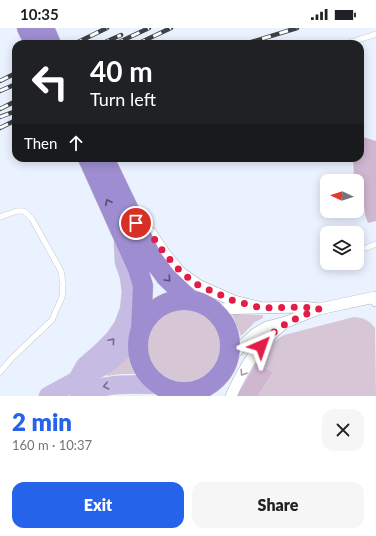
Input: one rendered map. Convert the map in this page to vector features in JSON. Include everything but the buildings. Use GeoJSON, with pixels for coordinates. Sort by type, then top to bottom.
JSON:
{"type":"FeatureCollection","features":[{"type":"Feature","properties":{"kind":"highway"},"geometry":{"type":"LineString","coordinates":[[27,28],[33,40]]}},
{"type":"Feature","properties":{"kind":"highway"},"geometry":{"type":"LineString","coordinates":[[44,28],[49,40]]}},
{"type":"Feature","properties":{"kind":"highway"},"geometry":{"type":"LineString","coordinates":[[90,162],[129,227],[166,277],[190,300]]}},
{"type":"Feature","properties":{"kind":"highway"},"geometry":{"type":"LineString","coordinates":[[105,162],[129,227],[143,286],[138,351],[142,364],[149,376],[169,390],[187,392],[202,389],[215,381],[226,363]]}},
{"type":"Feature","properties":{"kind":"highway"},"geometry":{"type":"LineString","coordinates":[[140,334],[148,318],[159,307],[174,301],[190,300],[202,303],[212,309],[222,319],[228,331],[230,344],[226,363],[213,396]]}},
{"type":"Feature","properties":{"kind":"main road"},"geometry":{"type":"LineString","coordinates":[[78,388],[85,366],[114,339],[123,326],[129,310],[131,292],[129,276],[124,262],[129,227]]}},
{"type":"Feature","properties":{"kind":"main road"},"geometry":{"type":"LineString","coordinates":[[78,388],[140,334]]}},
{"type":"Feature","properties":{"kind":"main road"},"geometry":{"type":"LineString","coordinates":[[48,396],[78,388],[102,387],[119,383],[169,390]]}},
{"type":"Feature","properties":{"kind":"street"},"geometry":{"type":"LineString","coordinates":[[129,227],[150,233],[165,254],[182,273],[198,285],[234,301],[262,308]]}},
{"type":"Feature","properties":{"kind":"street"},"geometry":{"type":"LineString","coordinates":[[226,363],[255,334],[267,327],[286,322],[319,309],[376,299]]}},
{"type":"Feature","properties":{"kind":"street"},"geometry":{"type":"LineString","coordinates":[[212,309],[303,307],[319,309]]}},
{"type":"Feature","properties":{"kind":"street"},"geometry":{"type":"LineString","coordinates":[[231,396],[239,379],[268,336],[286,322]]}},
{"type":"Feature","properties":{"kind":"lane"},"geometry":{"type":"LineString","coordinates":[[357,40],[376,34]]}},
{"type":"Feature","properties":{"kind":"lane"},"geometry":{"type":"LineString","coordinates":[[0,216],[17,211],[24,211],[32,219],[61,271],[63,284],[62,297],[52,320],[12,358],[0,372]]}},
{"type":"Feature","properties":{"kind":"lane"},"geometry":{"type":"LineString","coordinates":[[366,248],[376,244]]}},
{"type":"Feature","properties":{"kind":"shaded area"},"geometry":{"type":"Polygon","coordinates":[[[364,137],[376,141],[376,221],[368,223],[365,215],[364,174],[354,174],[353,162],[364,162],[364,137]]]}},
{"type":"Feature","properties":{"kind":"shaded area"},"geometry":{"type":"Polygon","coordinates":[[[184,308],[198,311],[210,319],[218,331],[221,345],[218,359],[210,371],[198,379],[184,382],[170,379],[158,371],[150,359],[147,345],[150,331],[158,319],[170,311],[184,308]]]}},
{"type":"Feature","properties":{"kind":"shaded area"},"geometry":{"type":"Polygon","coordinates":[[[232,314],[263,315],[263,318],[255,322],[241,336],[232,314]]]}},
{"type":"Feature","properties":{"kind":"shaded area"},"geometry":{"type":"Polygon","coordinates":[[[354,317],[366,320],[375,328],[376,396],[258,396],[273,372],[256,363],[265,347],[284,335],[354,317]]]}},
{"type":"Feature","properties":{"kind":"shaded area"},"geometry":{"type":"Polygon","coordinates":[[[130,356],[131,365],[135,374],[107,376],[106,372],[130,356]]]}},
{"type":"Feature","properties":{"kind":"shaded area"},"geometry":{"type":"Polygon","coordinates":[[[256,363],[273,372],[258,396],[237,396],[256,363]]]}},
{"type":"Feature","properties":{"kind":"railway"},"geometry":{"type":"LineString","coordinates":[[82,40],[107,28]]}},
{"type":"Feature","properties":{"kind":"railway"},"geometry":{"type":"LineString","coordinates":[[124,40],[149,28]]}},
{"type":"Feature","properties":{"kind":"railway"},"geometry":{"type":"LineString","coordinates":[[146,40],[171,28]]}},
{"type":"Feature","properties":{"kind":"railway"},"geometry":{"type":"LineString","coordinates":[[258,40],[297,28]]}},
{"type":"Feature","properties":{"kind":"railway"},"geometry":{"type":"LineString","coordinates":[[110,40],[121,35]]}},
{"type":"Feature","properties":{"kind":"railway"},"geometry":{"type":"LineString","coordinates":[[0,81],[12,75]]}},
{"type":"Feature","properties":{"kind":"railway"},"geometry":{"type":"LineString","coordinates":[[0,91],[12,86]]}},
{"type":"Feature","properties":{"kind":"railway"},"geometry":{"type":"LineString","coordinates":[[0,109],[12,103]]}},
{"type":"Feature","properties":{"kind":"railway"},"geometry":{"type":"LineString","coordinates":[[0,117],[12,112]]}},
{"type":"Feature","properties":{"kind":"railway"},"geometry":{"type":"LineString","coordinates":[[0,128],[12,122]]}},
{"type":"Feature","properties":{"kind":"route"},"geometry":{"type":"LineString","coordinates":[[136,223],[150,233],[165,254],[182,273],[198,285],[234,301],[262,308],[303,307],[319,309],[286,322],[268,336],[261,346]]}}]}
